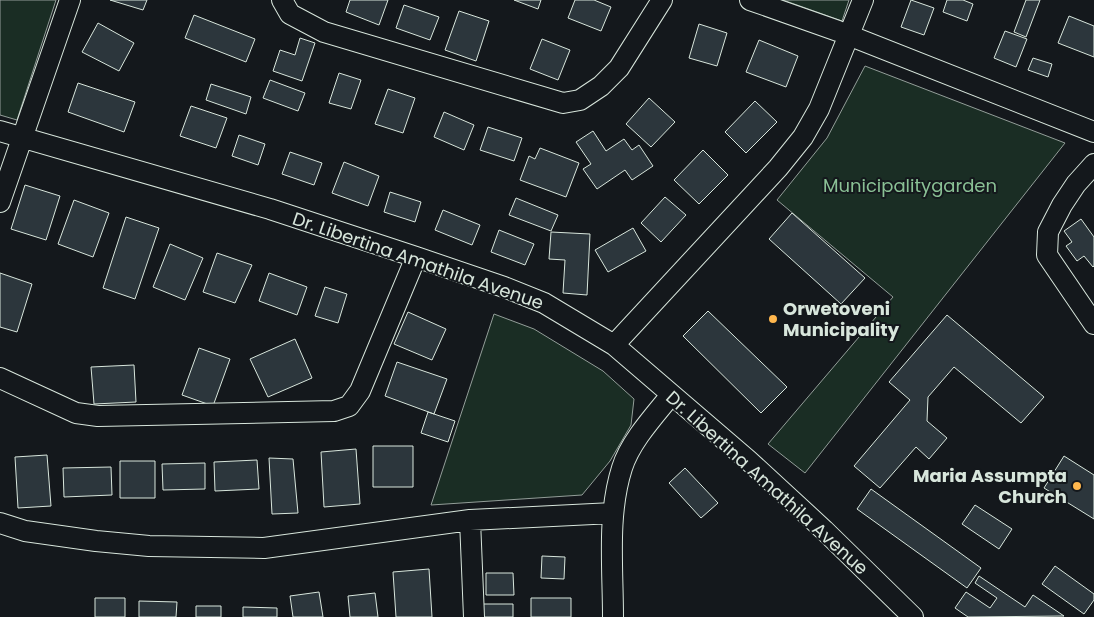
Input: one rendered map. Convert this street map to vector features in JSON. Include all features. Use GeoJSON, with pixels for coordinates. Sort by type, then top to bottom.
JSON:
{"type":"FeatureCollection","features":[{"type":"Feature","properties":{"kind":"street"},"geometry":{"type":"LineString","coordinates":[[0,202],[70,0]]}},
{"type":"Feature","properties":{"kind":"street"},"geometry":{"type":"LineString","coordinates":[[282,0],[290,14],[324,32],[563,103],[580,100],[601,86],[619,68],[662,0]]}},
{"type":"Feature","properties":{"kind":"street"},"geometry":{"type":"LineString","coordinates":[[750,0],[849,35],[1094,132]]}},
{"type":"Feature","properties":{"kind":"street"},"geometry":{"type":"LineString","coordinates":[[614,345],[778,168],[803,137],[818,109],[863,0]]}},
{"type":"Feature","properties":{"kind":"street","name":"Dr. Libertina Amathila Avenue"},"geometry":{"type":"LineString","coordinates":[[0,131],[270,209],[504,287],[544,303],[614,345],[748,460],[824,530],[913,617]]}},
{"type":"Feature","properties":{"kind":"street"},"geometry":{"type":"LineString","coordinates":[[1094,164],[1076,184],[1062,205],[1048,232],[1047,256],[1094,324]]}},
{"type":"Feature","properties":{"kind":"street"},"geometry":{"type":"LineString","coordinates":[[0,378],[76,413],[98,416],[334,411],[349,406],[360,391],[416,257]]}},
{"type":"Feature","properties":{"kind":"street"},"geometry":{"type":"LineString","coordinates":[[613,617],[613,513],[622,467],[637,438],[671,395]]}},
{"type":"Feature","properties":{"kind":"street"},"geometry":{"type":"LineString","coordinates":[[0,523],[25,531],[96,541],[149,546],[264,548],[470,520],[613,513]]}},
{"type":"Feature","properties":{"kind":"street"},"geometry":{"type":"LineString","coordinates":[[470,520],[474,617]]}},
{"type":"Feature","properties":{"kind":"green space"},"geometry":{"type":"Polygon","coordinates":[[[0,0],[56,0],[17,120],[0,115],[0,0]]]}},
{"type":"Feature","properties":{"kind":"green space"},"geometry":{"type":"Polygon","coordinates":[[[783,0],[849,0],[842,21],[783,0]]]}},
{"type":"Feature","properties":{"kind":"green space","name":"Municipalitygarden"},"geometry":{"type":"Polygon","coordinates":[[[865,66],[1065,143],[805,473],[768,444],[893,297],[777,200],[827,138],[865,66]]]}},
{"type":"Feature","properties":{"kind":"green space"},"geometry":{"type":"Polygon","coordinates":[[[494,314],[534,329],[603,371],[634,399],[631,425],[610,461],[582,495],[431,505],[494,314]]]}},
{"type":"Feature","properties":{"kind":"building"},"geometry":{"type":"Polygon","coordinates":[[[110,0],[147,0],[143,10],[110,0]]]}},
{"type":"Feature","properties":{"kind":"building"},"geometry":{"type":"Polygon","coordinates":[[[350,0],[388,0],[379,25],[346,12],[350,0]]]}},
{"type":"Feature","properties":{"kind":"building"},"geometry":{"type":"Polygon","coordinates":[[[514,0],[541,0],[538,9],[514,0]]]}},
{"type":"Feature","properties":{"kind":"building"},"geometry":{"type":"Polygon","coordinates":[[[575,0],[594,0],[611,7],[601,31],[568,18],[575,0]]]}},
{"type":"Feature","properties":{"kind":"building"},"geometry":{"type":"Polygon","coordinates":[[[911,0],[934,8],[924,35],[901,27],[911,0]]]}},
{"type":"Feature","properties":{"kind":"building"},"geometry":{"type":"Polygon","coordinates":[[[947,0],[963,0],[973,4],[967,21],[943,12],[947,0]]]}},
{"type":"Feature","properties":{"kind":"building"},"geometry":{"type":"Polygon","coordinates":[[[1026,0],[1040,0],[1026,37],[1014,32],[1026,0]]]}},
{"type":"Feature","properties":{"kind":"building"},"geometry":{"type":"Polygon","coordinates":[[[404,5],[439,17],[430,40],[396,28],[404,5]]]}},
{"type":"Feature","properties":{"kind":"building"},"geometry":{"type":"Polygon","coordinates":[[[459,11],[489,21],[476,61],[445,50],[459,11]]]}},
{"type":"Feature","properties":{"kind":"building"},"geometry":{"type":"Polygon","coordinates":[[[194,15],[255,39],[246,62],[185,38],[194,15]]]}},
{"type":"Feature","properties":{"kind":"building"},"geometry":{"type":"Polygon","coordinates":[[[1069,16],[1094,26],[1094,57],[1058,43],[1069,16]]]}},
{"type":"Feature","properties":{"kind":"building"},"geometry":{"type":"Polygon","coordinates":[[[98,23],[134,43],[119,71],[82,52],[98,23]]]}},
{"type":"Feature","properties":{"kind":"building"},"geometry":{"type":"Polygon","coordinates":[[[699,24],[727,33],[717,66],[689,58],[699,24]]]}},
{"type":"Feature","properties":{"kind":"building"},"geometry":{"type":"Polygon","coordinates":[[[1005,31],[1027,39],[1016,67],[994,58],[1005,31]]]}},
{"type":"Feature","properties":{"kind":"building"},"geometry":{"type":"Polygon","coordinates":[[[300,38],[315,43],[302,81],[273,71],[280,50],[295,55],[300,38]]]}},
{"type":"Feature","properties":{"kind":"building"},"geometry":{"type":"Polygon","coordinates":[[[542,39],[570,50],[558,80],[530,69],[542,39]]]}},
{"type":"Feature","properties":{"kind":"building"},"geometry":{"type":"Polygon","coordinates":[[[759,40],[798,56],[786,87],[746,72],[759,40]]]}},
{"type":"Feature","properties":{"kind":"building"},"geometry":{"type":"Polygon","coordinates":[[[1033,58],[1052,64],[1048,77],[1028,70],[1033,58]]]}},
{"type":"Feature","properties":{"kind":"building"},"geometry":{"type":"Polygon","coordinates":[[[339,73],[361,80],[351,109],[329,103],[339,73]]]}},
{"type":"Feature","properties":{"kind":"building"},"geometry":{"type":"Polygon","coordinates":[[[270,80],[305,93],[298,111],[263,98],[270,80]]]}},
{"type":"Feature","properties":{"kind":"building"},"geometry":{"type":"Polygon","coordinates":[[[78,83],[135,102],[124,132],[68,112],[78,83]]]}},
{"type":"Feature","properties":{"kind":"building"},"geometry":{"type":"Polygon","coordinates":[[[211,84],[251,97],[246,114],[206,100],[211,84]]]}},
{"type":"Feature","properties":{"kind":"building"},"geometry":{"type":"Polygon","coordinates":[[[388,89],[415,98],[403,133],[375,124],[388,89]]]}},
{"type":"Feature","properties":{"kind":"building"},"geometry":{"type":"Polygon","coordinates":[[[649,98],[675,122],[651,147],[626,124],[649,98]]]}},
{"type":"Feature","properties":{"kind":"building"},"geometry":{"type":"Polygon","coordinates":[[[755,101],[777,122],[746,153],[725,132],[755,101]]]}},
{"type":"Feature","properties":{"kind":"building"},"geometry":{"type":"Polygon","coordinates":[[[191,106],[227,118],[216,148],[180,136],[191,106]]]}},
{"type":"Feature","properties":{"kind":"building"},"geometry":{"type":"Polygon","coordinates":[[[444,112],[474,125],[464,150],[434,137],[444,112]]]}},
{"type":"Feature","properties":{"kind":"building"},"geometry":{"type":"Polygon","coordinates":[[[488,127],[522,138],[514,161],[480,150],[488,127]]]}},
{"type":"Feature","properties":{"kind":"building"},"geometry":{"type":"Polygon","coordinates":[[[593,131],[606,151],[624,139],[632,150],[639,145],[653,166],[632,180],[625,170],[597,189],[583,169],[591,164],[576,142],[593,131]]]}},
{"type":"Feature","properties":{"kind":"building"},"geometry":{"type":"Polygon","coordinates":[[[239,135],[265,144],[258,165],[232,156],[239,135]]]}},
{"type":"Feature","properties":{"kind":"building"},"geometry":{"type":"Polygon","coordinates":[[[540,148],[579,163],[566,197],[520,180],[529,156],[535,159],[540,148]]]}},
{"type":"Feature","properties":{"kind":"building"},"geometry":{"type":"Polygon","coordinates":[[[703,150],[728,175],[699,204],[674,180],[703,150]]]}},
{"type":"Feature","properties":{"kind":"building"},"geometry":{"type":"Polygon","coordinates":[[[290,152],[322,163],[314,185],[282,174],[290,152]]]}},
{"type":"Feature","properties":{"kind":"building"},"geometry":{"type":"Polygon","coordinates":[[[344,162],[379,176],[368,206],[332,193],[344,162]]]}},
{"type":"Feature","properties":{"kind":"building"},"geometry":{"type":"Polygon","coordinates":[[[25,185],[60,196],[46,240],[11,229],[25,185]]]}},
{"type":"Feature","properties":{"kind":"building"},"geometry":{"type":"Polygon","coordinates":[[[390,192],[421,202],[415,222],[384,212],[390,192]]]}},
{"type":"Feature","properties":{"kind":"building"},"geometry":{"type":"Polygon","coordinates":[[[665,197],[686,215],[661,242],[641,223],[665,197]]]}},
{"type":"Feature","properties":{"kind":"building"},"geometry":{"type":"Polygon","coordinates":[[[516,198],[558,215],[551,231],[509,215],[516,198]]]}},
{"type":"Feature","properties":{"kind":"building"},"geometry":{"type":"Polygon","coordinates":[[[74,200],[109,213],[93,257],[58,244],[74,200]]]}},
{"type":"Feature","properties":{"kind":"building"},"geometry":{"type":"Polygon","coordinates":[[[443,210],[480,225],[472,245],[435,230],[443,210]]]}},
{"type":"Feature","properties":{"kind":"building"},"geometry":{"type":"Polygon","coordinates":[[[792,213],[865,278],[841,304],[769,239],[792,213]]]}},
{"type":"Feature","properties":{"kind":"building"},"geometry":{"type":"Polygon","coordinates":[[[126,217],[159,228],[135,299],[103,288],[126,217]]]}},
{"type":"Feature","properties":{"kind":"building"},"geometry":{"type":"Polygon","coordinates":[[[1081,219],[1094,237],[1093,267],[1084,256],[1077,261],[1066,246],[1072,242],[1064,231],[1081,219]]]}},
{"type":"Feature","properties":{"kind":"building"},"geometry":{"type":"Polygon","coordinates":[[[633,228],[646,251],[608,272],[595,250],[633,228]]]}},
{"type":"Feature","properties":{"kind":"building"},"geometry":{"type":"Polygon","coordinates":[[[499,230],[534,244],[525,265],[491,252],[499,230]]]}},
{"type":"Feature","properties":{"kind":"building"},"geometry":{"type":"Polygon","coordinates":[[[551,232],[590,234],[587,295],[563,293],[565,260],[549,259],[551,232]]]}},
{"type":"Feature","properties":{"kind":"building"},"geometry":{"type":"Polygon","coordinates":[[[170,244],[203,258],[185,300],[153,287],[170,244]]]}},
{"type":"Feature","properties":{"kind":"building"},"geometry":{"type":"Polygon","coordinates":[[[217,253],[252,265],[235,303],[203,292],[217,253]]]}},
{"type":"Feature","properties":{"kind":"building"},"geometry":{"type":"Polygon","coordinates":[[[0,273],[32,284],[17,332],[0,327],[0,273]]]}},
{"type":"Feature","properties":{"kind":"building"},"geometry":{"type":"Polygon","coordinates":[[[269,273],[307,287],[297,315],[259,301],[269,273]]]}},
{"type":"Feature","properties":{"kind":"building"},"geometry":{"type":"Polygon","coordinates":[[[325,287],[347,294],[338,323],[315,316],[325,287]]]}},
{"type":"Feature","properties":{"kind":"building"},"geometry":{"type":"Polygon","coordinates":[[[708,311],[787,387],[761,413],[683,336],[708,311]]]}},
{"type":"Feature","properties":{"kind":"building"},"geometry":{"type":"Polygon","coordinates":[[[408,312],[446,329],[432,360],[394,344],[408,312]]]}},
{"type":"Feature","properties":{"kind":"building"},"geometry":{"type":"Polygon","coordinates":[[[947,315],[1044,397],[1021,423],[954,367],[928,397],[927,421],[947,438],[929,459],[916,447],[880,488],[854,466],[910,400],[889,382],[947,315]]]}},
{"type":"Feature","properties":{"kind":"building"},"geometry":{"type":"Polygon","coordinates":[[[295,339],[312,378],[268,397],[250,359],[295,339]]]}},
{"type":"Feature","properties":{"kind":"building"},"geometry":{"type":"Polygon","coordinates":[[[199,348],[230,359],[213,406],[182,395],[199,348]]]}},
{"type":"Feature","properties":{"kind":"building"},"geometry":{"type":"Polygon","coordinates":[[[397,362],[447,379],[434,414],[385,396],[397,362]]]}},
{"type":"Feature","properties":{"kind":"building"},"geometry":{"type":"Polygon","coordinates":[[[134,365],[136,402],[94,404],[91,367],[134,365]]]}},
{"type":"Feature","properties":{"kind":"building"},"geometry":{"type":"Polygon","coordinates":[[[428,412],[455,421],[448,442],[421,433],[428,412]]]}},
{"type":"Feature","properties":{"kind":"building"},"geometry":{"type":"Polygon","coordinates":[[[373,446],[413,446],[413,487],[373,487],[373,446]]]}},
{"type":"Feature","properties":{"kind":"building"},"geometry":{"type":"Polygon","coordinates":[[[356,449],[360,504],[324,507],[321,452],[356,449]]]}},
{"type":"Feature","properties":{"kind":"building"},"geometry":{"type":"Polygon","coordinates":[[[47,455],[51,506],[18,508],[15,457],[47,455]]]}},
{"type":"Feature","properties":{"kind":"building"},"geometry":{"type":"Polygon","coordinates":[[[1064,456],[1094,475],[1094,519],[1044,488],[1064,456]]]}},
{"type":"Feature","properties":{"kind":"building"},"geometry":{"type":"Polygon","coordinates":[[[269,458],[293,459],[298,513],[272,514],[269,458]]]}},
{"type":"Feature","properties":{"kind":"building"},"geometry":{"type":"Polygon","coordinates":[[[257,460],[259,489],[215,491],[214,462],[257,460]]]}},
{"type":"Feature","properties":{"kind":"building"},"geometry":{"type":"Polygon","coordinates":[[[120,461],[155,461],[155,498],[120,498],[120,461]]]}},
{"type":"Feature","properties":{"kind":"building"},"geometry":{"type":"Polygon","coordinates":[[[205,463],[205,489],[163,490],[162,464],[205,463]]]}},
{"type":"Feature","properties":{"kind":"building"},"geometry":{"type":"Polygon","coordinates":[[[111,467],[112,495],[64,497],[63,468],[111,467]]]}},
{"type":"Feature","properties":{"kind":"building"},"geometry":{"type":"Polygon","coordinates":[[[685,468],[718,503],[701,518],[669,483],[685,468]]]}},
{"type":"Feature","properties":{"kind":"building"},"geometry":{"type":"Polygon","coordinates":[[[871,489],[981,568],[967,588],[857,509],[871,489]]]}},
{"type":"Feature","properties":{"kind":"building"},"geometry":{"type":"Polygon","coordinates":[[[975,505],[1012,529],[999,549],[962,524],[975,505]]]}},
{"type":"Feature","properties":{"kind":"building"},"geometry":{"type":"Polygon","coordinates":[[[542,556],[565,557],[564,579],[541,578],[542,556]]]}},
{"type":"Feature","properties":{"kind":"building"},"geometry":{"type":"Polygon","coordinates":[[[1055,566],[1094,594],[1094,600],[1084,614],[1042,584],[1055,566]]]}},
{"type":"Feature","properties":{"kind":"building"},"geometry":{"type":"Polygon","coordinates":[[[429,569],[432,617],[396,617],[393,572],[429,569]]]}},
{"type":"Feature","properties":{"kind":"building"},"geometry":{"type":"Polygon","coordinates":[[[486,573],[513,573],[514,595],[486,595],[486,573]]]}},
{"type":"Feature","properties":{"kind":"building"},"geometry":{"type":"Polygon","coordinates":[[[979,576],[1025,607],[1033,595],[1064,616],[968,617],[955,608],[966,592],[990,608],[997,598],[975,583],[979,576]]]}},
{"type":"Feature","properties":{"kind":"building"},"geometry":{"type":"Polygon","coordinates":[[[319,592],[323,617],[293,617],[290,596],[319,592]]]}},
{"type":"Feature","properties":{"kind":"building"},"geometry":{"type":"Polygon","coordinates":[[[375,593],[378,617],[350,617],[348,596],[375,593]]]}},
{"type":"Feature","properties":{"kind":"building"},"geometry":{"type":"Polygon","coordinates":[[[95,598],[125,598],[125,617],[95,617],[95,598]]]}},
{"type":"Feature","properties":{"kind":"building"},"geometry":{"type":"Polygon","coordinates":[[[531,598],[571,598],[571,617],[531,617],[531,598]]]}},
{"type":"Feature","properties":{"kind":"building"},"geometry":{"type":"Polygon","coordinates":[[[139,601],[177,602],[176,617],[139,617],[139,601]]]}},
{"type":"Feature","properties":{"kind":"building"},"geometry":{"type":"Polygon","coordinates":[[[483,604],[513,604],[513,617],[483,617],[483,604]]]}},
{"type":"Feature","properties":{"kind":"building"},"geometry":{"type":"Polygon","coordinates":[[[196,606],[221,606],[221,617],[196,617],[196,606]]]}},
{"type":"Feature","properties":{"kind":"building"},"geometry":{"type":"Polygon","coordinates":[[[243,607],[277,608],[277,617],[243,617],[243,607]]]}},
{"type":"Feature","properties":{"kind":"place","name":"Orwetoveni Municipality"},"geometry":{"type":"Point","coordinates":[773,319]}},
{"type":"Feature","properties":{"kind":"place","name":"Maria Assumpta Church"},"geometry":{"type":"Point","coordinates":[1077,486]}}]}
